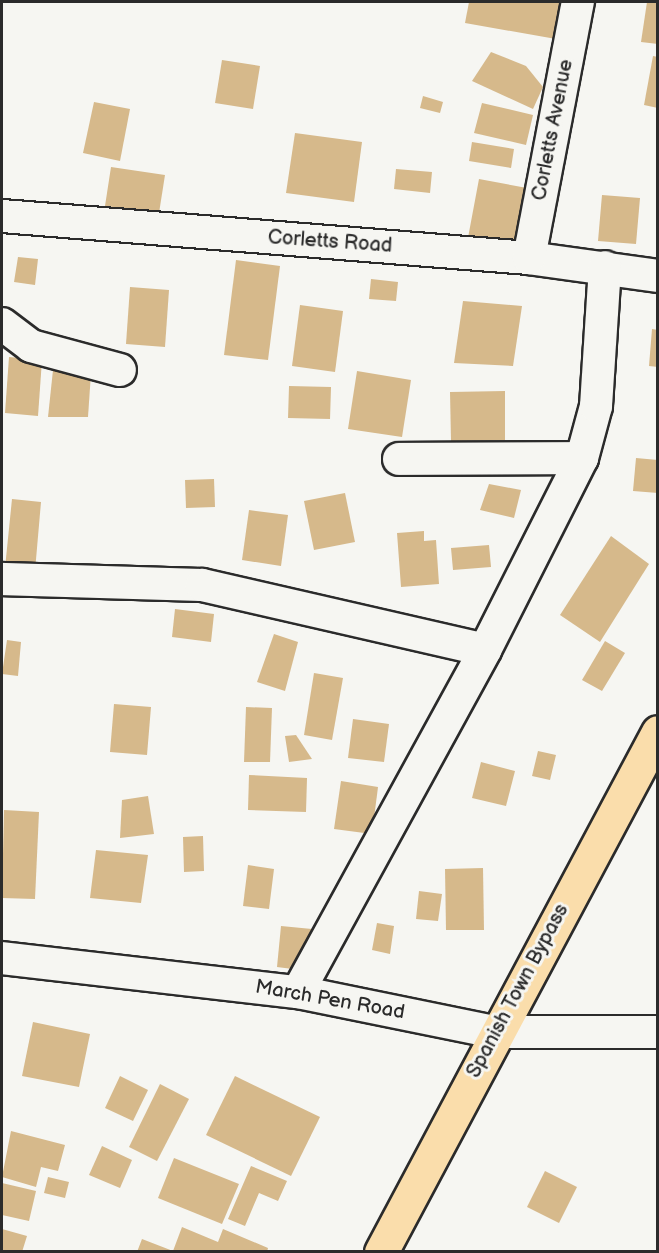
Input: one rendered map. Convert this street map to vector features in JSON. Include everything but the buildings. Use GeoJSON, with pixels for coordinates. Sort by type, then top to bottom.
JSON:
{"type":"FeatureCollection","features":[{"type":"Feature","properties":{"kind":"main road","name":"Spanish Town Bypass"},"geometry":{"type":"LineString","coordinates":[[381,1251],[495,1032],[657,732]]}},
{"type":"Feature","properties":{"kind":"street","name":"Corletts Avenue"},"geometry":{"type":"LineString","coordinates":[[529,258],[578,2]]}},
{"type":"Feature","properties":{"kind":"street","name":"Corletts Road"},"geometry":{"type":"LineString","coordinates":[[2,216],[529,258],[657,276]]}},
{"type":"Feature","properties":{"kind":"street"},"geometry":{"type":"LineString","coordinates":[[298,992],[485,650],[582,458],[596,406],[605,267]]}},
{"type":"Feature","properties":{"kind":"street"},"geometry":{"type":"LineString","coordinates":[[2,324],[31,346],[120,370]]}},
{"type":"Feature","properties":{"kind":"street"},"geometry":{"type":"LineString","coordinates":[[399,459],[582,458]]}},
{"type":"Feature","properties":{"kind":"street"},"geometry":{"type":"LineString","coordinates":[[2,579],[202,585],[485,650]]}},
{"type":"Feature","properties":{"kind":"street","name":"March Pen Road"},"geometry":{"type":"LineString","coordinates":[[2,958],[298,992],[495,1032],[657,1032]]}}]}
